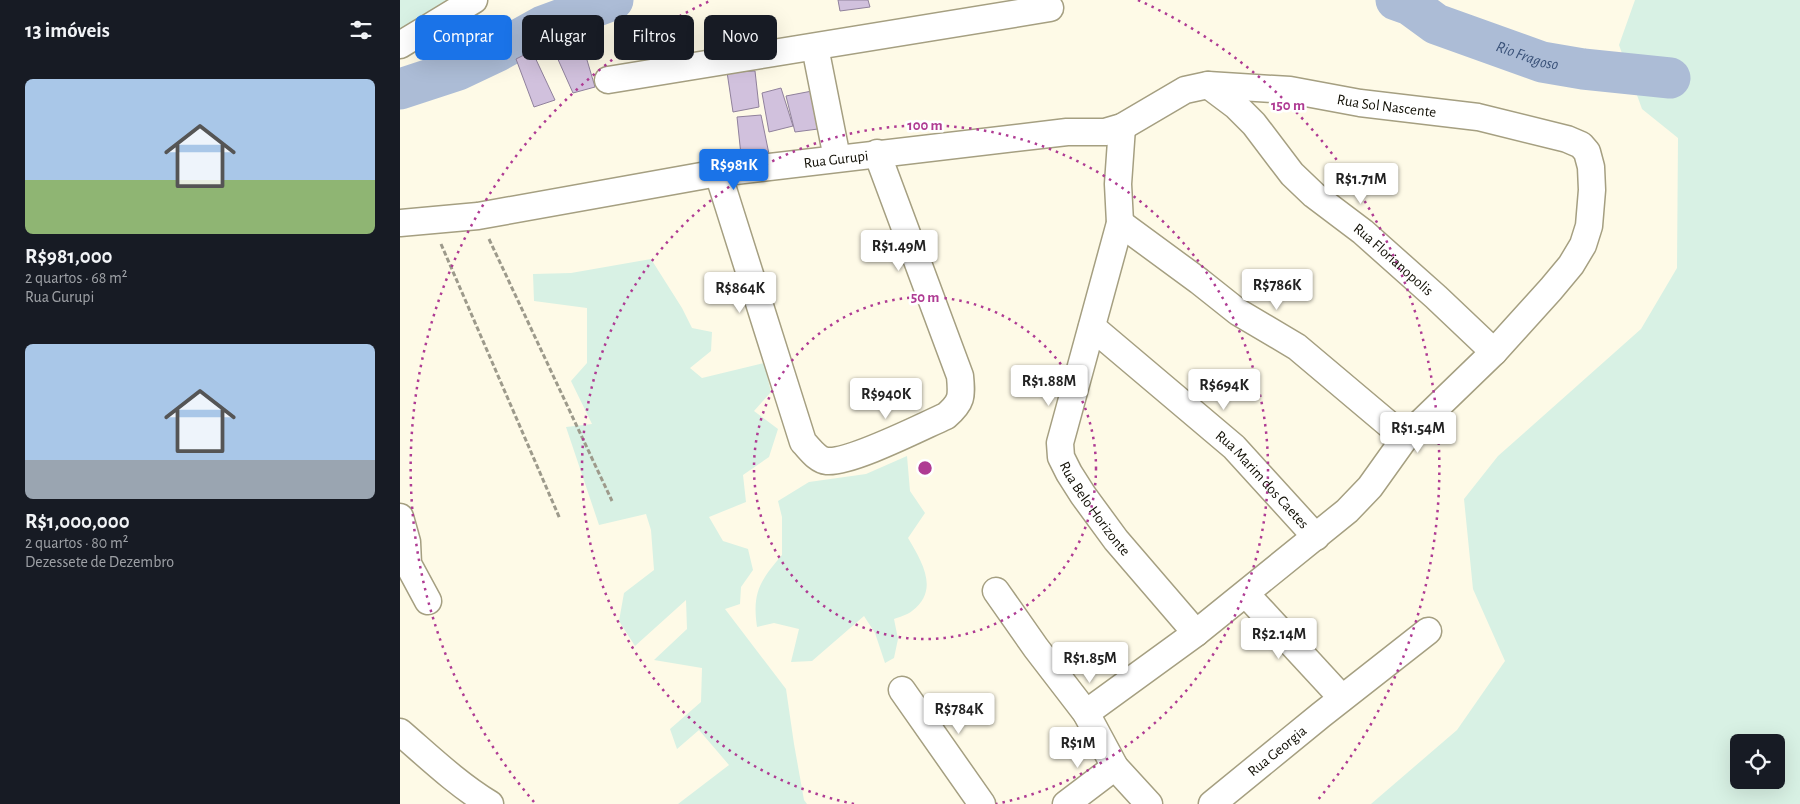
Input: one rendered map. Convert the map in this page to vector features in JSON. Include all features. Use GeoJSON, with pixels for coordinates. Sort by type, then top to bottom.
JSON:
{"type":"FeatureCollection","features":[{"type":"Feature","properties":{"kind":"street"},"geometry":{"type":"LineString","coordinates":[[400,45],[474,0]]}},
{"type":"Feature","properties":{"kind":"street"},"geometry":{"type":"LineString","coordinates":[[608,80],[1050,8]]}},
{"type":"Feature","properties":{"kind":"street"},"geometry":{"type":"LineString","coordinates":[[815,46],[837,158]]}},
{"type":"Feature","properties":{"kind":"street","name":"Rua Sol Nascente"},"geometry":{"type":"LineString","coordinates":[[1067,132],[1105,132],[1122,127],[1185,90],[1208,85],[1290,90],[1360,103],[1478,117],[1567,140],[1581,145],[1587,152],[1591,167],[1592,190],[1589,226],[1583,245],[1571,265],[1494,352],[1404,438],[1370,487],[1347,511],[1196,633],[1086,713]]}},
{"type":"Feature","properties":{"kind":"street","name":"Rua Florianopolis"},"geometry":{"type":"LineString","coordinates":[[1208,85],[1236,106],[1254,124],[1292,174],[1314,195],[1363,232],[1494,352]]}},
{"type":"Feature","properties":{"kind":"street","name":"Rua Belo Horizonte"},"geometry":{"type":"LineString","coordinates":[[1122,127],[1118,184],[1120,223],[1060,443],[1061,457],[1083,495],[1116,540],[1196,633]]}},
{"type":"Feature","properties":{"kind":"street","name":"Rua Gurupi"},"geometry":{"type":"LineString","coordinates":[[400,223],[478,216],[718,173],[1067,132]]}},
{"type":"Feature","properties":{"kind":"street"},"geometry":{"type":"LineString","coordinates":[[718,173],[804,442],[815,456],[826,461],[846,459],[946,416],[957,406],[962,395],[960,376],[877,153]]}},
{"type":"Feature","properties":{"kind":"street"},"geometry":{"type":"LineString","coordinates":[[1120,223],[1238,312],[1297,347],[1404,438]]}},
{"type":"Feature","properties":{"kind":"street","name":"Rua Marim dos Caetes"},"geometry":{"type":"LineString","coordinates":[[1092,328],[1234,447],[1316,536]]}},
{"type":"Feature","properties":{"kind":"street"},"geometry":{"type":"LineString","coordinates":[[400,517],[407,542],[408,564],[428,601]]}},
{"type":"Feature","properties":{"kind":"street"},"geometry":{"type":"LineString","coordinates":[[996,591],[1036,648],[1086,713],[1115,766],[1149,804]]}},
{"type":"Feature","properties":{"kind":"street"},"geometry":{"type":"LineString","coordinates":[[1246,594],[1342,698]]}},
{"type":"Feature","properties":{"kind":"street","name":"Rua Georgia"},"geometry":{"type":"LineString","coordinates":[[1212,804],[1428,631]]}},
{"type":"Feature","properties":{"kind":"street"},"geometry":{"type":"LineString","coordinates":[[902,690],[982,804]]}},
{"type":"Feature","properties":{"kind":"street"},"geometry":{"type":"LineString","coordinates":[[400,732],[442,768],[489,804]]}},
{"type":"Feature","properties":{"kind":"street"},"geometry":{"type":"LineString","coordinates":[[1066,804],[1115,766]]}},
{"type":"Feature","properties":{"kind":"path"},"geometry":{"type":"LineString","coordinates":[[478,216],[612,500]]}},
{"type":"Feature","properties":{"kind":"path"},"geometry":{"type":"LineString","coordinates":[[431,221],[560,519]]}},
{"type":"Feature","properties":{"kind":"green space"},"geometry":{"type":"Polygon","coordinates":[[[400,0],[447,0],[424,15],[415,15],[415,20],[400,30],[400,0]]]}},
{"type":"Feature","properties":{"kind":"green space"},"geometry":{"type":"Polygon","coordinates":[[[1635,0],[1800,0],[1800,804],[1371,804],[1457,730],[1505,661],[1473,589],[1464,499],[1498,456],[1641,329],[1677,268],[1678,138],[1642,109],[1619,45],[1635,0]]]}},
{"type":"Feature","properties":{"kind":"green space"},"geometry":{"type":"Polygon","coordinates":[[[651,259],[682,308],[692,328],[712,332],[711,351],[690,368],[702,378],[764,363],[771,392],[754,411],[778,429],[769,457],[743,475],[746,502],[709,517],[723,541],[748,549],[753,570],[741,587],[740,604],[725,609],[786,689],[804,800],[807,804],[678,804],[729,765],[699,730],[677,749],[670,729],[701,702],[702,668],[654,660],[687,629],[686,600],[635,646],[619,621],[624,593],[654,570],[651,530],[646,514],[599,525],[566,427],[592,424],[571,381],[587,363],[587,308],[534,301],[533,274],[571,273],[651,259]]]}},
{"type":"Feature","properties":{"kind":"green space"},"geometry":{"type":"Polygon","coordinates":[[[907,456],[910,491],[925,513],[908,538],[923,566],[927,585],[920,603],[910,612],[894,619],[898,639],[894,658],[885,663],[875,633],[864,616],[812,661],[791,662],[799,629],[774,623],[757,627],[756,615],[759,588],[768,572],[782,555],[782,517],[778,501],[809,482],[866,474],[907,456]]]}},
{"type":"Feature","properties":{"kind":"building"},"geometry":{"type":"Polygon","coordinates":[[[838,0],[868,0],[870,7],[840,11],[838,0]]]}},
{"type":"Feature","properties":{"kind":"building"},"geometry":{"type":"Polygon","coordinates":[[[522,56],[522,60],[536,60],[555,100],[534,107],[516,59],[522,56]]]}},
{"type":"Feature","properties":{"kind":"building"},"geometry":{"type":"Polygon","coordinates":[[[558,60],[587,60],[595,87],[573,93],[558,60]]]}},
{"type":"Feature","properties":{"kind":"building"},"geometry":{"type":"Polygon","coordinates":[[[654,60],[670,60],[670,64],[655,65],[654,60]]]}},
{"type":"Feature","properties":{"kind":"building"},"geometry":{"type":"Polygon","coordinates":[[[755,71],[759,107],[733,112],[727,72],[755,71]]]}},
{"type":"Feature","properties":{"kind":"building"},"geometry":{"type":"Polygon","coordinates":[[[781,88],[793,126],[769,132],[762,93],[781,88]]]}},
{"type":"Feature","properties":{"kind":"building"},"geometry":{"type":"Polygon","coordinates":[[[812,91],[818,129],[795,132],[786,96],[812,91]]]}},
{"type":"Feature","properties":{"kind":"building"},"geometry":{"type":"Polygon","coordinates":[[[761,115],[769,154],[741,155],[737,117],[761,115]]]}},
{"type":"Feature","properties":{"kind":"waterway","name":"Rio Fragoso"},"geometry":{"type":"LineString","coordinates":[[400,89],[458,70],[543,26],[613,0]]}},
{"type":"Feature","properties":{"kind":"waterway","name":"Rio Fragoso"},"geometry":{"type":"LineString","coordinates":[[1396,0],[1410,5],[1436,24],[1542,62],[1583,69],[1670,78]]}}]}
